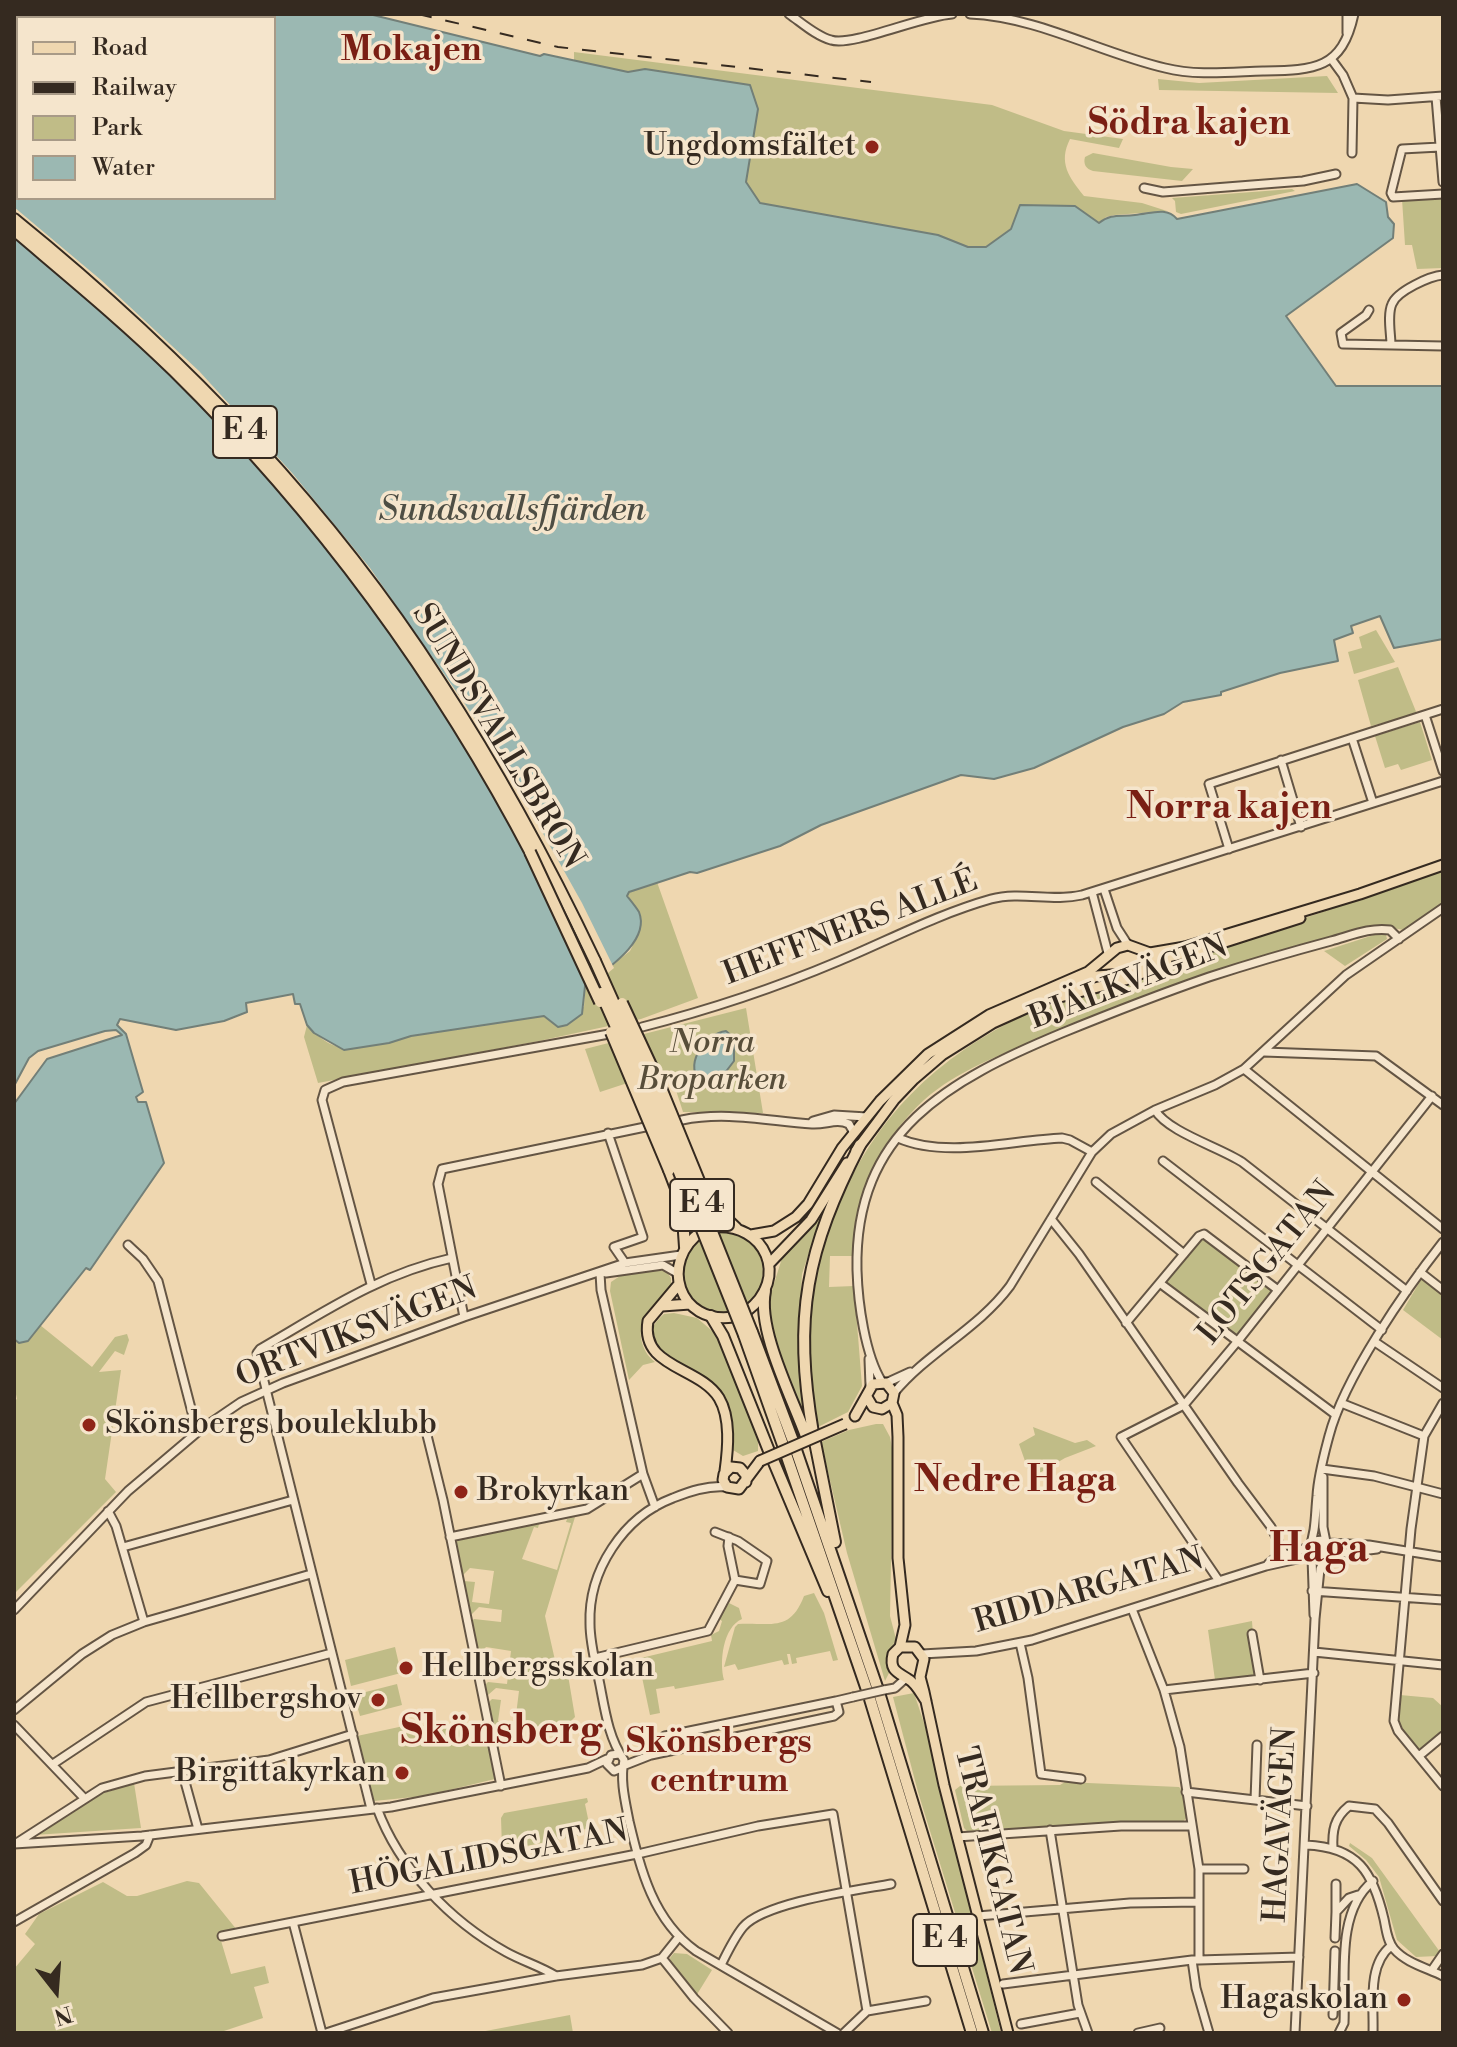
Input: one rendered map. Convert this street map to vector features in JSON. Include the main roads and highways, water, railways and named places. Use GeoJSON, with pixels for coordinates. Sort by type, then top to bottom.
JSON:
{"type":"FeatureCollection","features":[{"type":"Feature","properties":{"kind":"highway","name":"SUNDSVALLSBRON"},"geometry":{"type":"LineString","coordinates":[[14,219],[108,297],[195,380],[263,452],[365,575],[439,680],[492,765],[595,961],[649,1079],[748,1334]]}},
{"type":"Feature","properties":{"kind":"highway","name":"SUNDSVALLSBRON"},"geometry":{"type":"LineString","coordinates":[[14,230],[103,305],[227,425],[308,518],[421,669],[490,779],[601,993],[748,1334]]}},
{"type":"Feature","properties":{"kind":"highway","name":"E 4"},"geometry":{"type":"LineString","coordinates":[[530,852],[596,993],[673,1178],[685,1218],[683,1251]]}},
{"type":"Feature","properties":{"kind":"highway","name":"E 4"},"geometry":{"type":"LineString","coordinates":[[595,961],[621,1001],[635,1030],[701,1186],[710,1203],[736,1228]]}},
{"type":"Feature","properties":{"kind":"highway"},"geometry":{"type":"LineString","coordinates":[[811,1439],[802,1351],[811,1265],[835,1195],[860,1145]]}},
{"type":"Feature","properties":{"kind":"highway"},"geometry":{"type":"LineString","coordinates":[[765,1291],[762,1306],[766,1328],[811,1439]]}},
{"type":"Feature","properties":{"kind":"highway","name":"E 4"},"geometry":{"type":"LineString","coordinates":[[711,1316],[728,1346],[856,1655],[876,1692],[983,2033]]}},
{"type":"Feature","properties":{"kind":"highway","name":"E 4"},"geometry":{"type":"LineString","coordinates":[[748,1334],[789,1448],[856,1655]]}},
{"type":"Feature","properties":{"kind":"highway","name":"E 4"},"geometry":{"type":"LineString","coordinates":[[811,1439],[845,1587],[972,2033]]}},
{"type":"Feature","properties":{"kind":"highway","name":"E 4"},"geometry":{"type":"LineString","coordinates":[[789,1448],[845,1587]]}},
{"type":"Feature","properties":{"kind":"main road"},"geometry":{"type":"LineString","coordinates":[[751,1235],[781,1227],[802,1211],[854,1133],[890,1090],[928,1054],[962,1030],[1017,1001],[1088,972],[1106,956],[1132,947],[1150,953],[1185,947],[1443,867]]}},
{"type":"Feature","properties":{"kind":"main road"},"geometry":{"type":"LineString","coordinates":[[1035,1003],[1125,980],[1202,949],[1443,867]]}},
{"type":"Feature","properties":{"kind":"main road"},"geometry":{"type":"LineString","coordinates":[[1132,947],[1139,957],[1138,966]]}},
{"type":"Feature","properties":{"kind":"main road"},"geometry":{"type":"LineString","coordinates":[[769,1264],[811,1220],[894,1100],[942,1055],[993,1023],[1097,976],[1124,974],[1138,966],[1202,949]]}},
{"type":"Feature","properties":{"kind":"main road"},"geometry":{"type":"LineString","coordinates":[[1106,956],[1102,966],[1107,975]]}},
{"type":"Feature","properties":{"kind":"main road"},"geometry":{"type":"LineString","coordinates":[[713,1227],[736,1228],[751,1235],[763,1248],[769,1264],[765,1291],[747,1311]]}},
{"type":"Feature","properties":{"kind":"main road"},"geometry":{"type":"LineString","coordinates":[[702,1231],[683,1251],[677,1273],[679,1284],[690,1304],[711,1316],[733,1317]]}},
{"type":"Feature","properties":{"kind":"main road"},"geometry":{"type":"LineString","coordinates":[[679,1284],[648,1321],[649,1344],[658,1356],[713,1391],[724,1413],[727,1444],[725,1478],[737,1490],[760,1461]]}},
{"type":"Feature","properties":{"kind":"main road"},"geometry":{"type":"LineString","coordinates":[[662,1306],[690,1304]]}},
{"type":"Feature","properties":{"kind":"main road"},"geometry":{"type":"LineString","coordinates":[[725,1478],[740,1468],[845,1424],[855,1416],[870,1386],[884,1382],[893,1398],[897,1415],[898,1558],[905,1625],[912,1646],[922,1654],[924,1664],[920,1673],[900,1680],[893,1668],[892,1658],[900,1647],[905,1625]]}},
{"type":"Feature","properties":{"kind":"main road"},"geometry":{"type":"LineString","coordinates":[[867,1397],[897,1428]]}},
{"type":"Feature","properties":{"kind":"main road"},"geometry":{"type":"LineString","coordinates":[[855,1416],[879,1408],[893,1398]]}},
{"type":"Feature","properties":{"kind":"main road"},"geometry":{"type":"LineString","coordinates":[[727,1444],[732,1462],[740,1468],[746,1482]]}},
{"type":"Feature","properties":{"kind":"main road"},"geometry":{"type":"LineString","coordinates":[[900,1647],[912,1646]]}},
{"type":"Feature","properties":{"kind":"main road","name":"TRAFIKGATAN"},"geometry":{"type":"LineString","coordinates":[[920,1673],[957,1837],[1008,2033]]}},
{"type":"Feature","properties":{"kind":"main road","name":"TRAFIKGATAN"},"geometry":{"type":"LineString","coordinates":[[900,1680],[926,1701]]}},
{"type":"Feature","properties":{"kind":"water","name":"Sundsvallsfjärden"},"geometry":{"type":"Polygon","coordinates":[[[369,14],[540,56],[544,54],[628,72],[645,69],[750,85],[758,109],[746,182],[760,203],[938,235],[968,247],[986,247],[1011,229],[1020,205],[1075,206],[1099,223],[1112,217],[1158,212],[1168,213],[1177,219],[1357,184],[1386,202],[1388,217],[1394,224],[1393,238],[1286,316],[1336,386],[1443,386],[1443,639],[1394,648],[1380,616],[1351,626],[1353,633],[1334,640],[1338,661],[1280,673],[1221,692],[1221,695],[1183,702],[1164,714],[1123,727],[1034,768],[994,779],[961,775],[821,825],[780,846],[629,892],[627,896],[639,912],[641,923],[638,934],[624,955],[585,986],[582,1014],[567,1025],[558,1027],[544,1016],[411,1036],[344,1050],[314,1033],[307,1025],[300,1004],[295,1004],[293,994],[246,1003],[247,1012],[224,1021],[176,1030],[120,1019],[117,1025],[126,1034],[143,1092],[136,1097],[138,1102],[146,1102],[164,1163],[90,1270],[86,1268],[28,1341],[19,1343],[14,1339],[14,1104],[47,1059],[122,1035],[116,1030],[105,1031],[38,1051],[29,1058],[14,1086],[14,19],[16,200],[276,200],[276,16],[30,16],[369,14]]]}},
{"type":"Feature","properties":{"kind":"water"},"geometry":{"type":"Polygon","coordinates":[[[726,1031],[734,1038],[734,1061],[721,1078],[704,1083],[694,1069],[698,1052],[710,1038],[726,1031]]]}},
{"type":"Feature","properties":{"kind":"railway"},"geometry":{"type":"LineString","coordinates":[[418,14],[558,47],[871,82]]}},
{"type":"Feature","properties":{"kind":"place","name":"Ungdomsfältet"},"geometry":{"type":"Point","coordinates":[872,147]}},
{"type":"Feature","properties":{"kind":"place","name":"Skönsbergs bouleklubb"},"geometry":{"type":"Point","coordinates":[89,1425]}},
{"type":"Feature","properties":{"kind":"place","name":"Brokyrkan"},"geometry":{"type":"Point","coordinates":[461,1492]}},
{"type":"Feature","properties":{"kind":"place","name":"Hellbergsskolan"},"geometry":{"type":"Point","coordinates":[406,1668]}},
{"type":"Feature","properties":{"kind":"place","name":"Hellbergshov"},"geometry":{"type":"Point","coordinates":[378,1700]}},
{"type":"Feature","properties":{"kind":"place","name":"Birgittakyrkan"},"geometry":{"type":"Point","coordinates":[402,1773]}},
{"type":"Feature","properties":{"kind":"place","name":"Hagaskolan"},"geometry":{"type":"Point","coordinates":[1404,2000]}},
{"type":"Feature","properties":{"kind":"district","name":"Mokajen"},"geometry":{"type":"Point","coordinates":[411,52]}},
{"type":"Feature","properties":{"kind":"district","name":"Södra kajen"},"geometry":{"type":"Point","coordinates":[1189,125]}},
{"type":"Feature","properties":{"kind":"district","name":"Norra kajen"},"geometry":{"type":"Point","coordinates":[1229,809]}},
{"type":"Feature","properties":{"kind":"district","name":"Nedre Haga"},"geometry":{"type":"Point","coordinates":[1015,1482]}},
{"type":"Feature","properties":{"kind":"district","name":"Haga"},"geometry":{"type":"Point","coordinates":[1319,1551]}},
{"type":"Feature","properties":{"kind":"district","name":"Skönsberg"},"geometry":{"type":"Point","coordinates":[501,1733]}},
{"type":"Feature","properties":{"kind":"district","name":"Skönsbergs centrum"},"geometry":{"type":"Point","coordinates":[719,1764]}},
{"type":"Feature","properties":{"kind":"park label","name":"Norra Broparken"},"geometry":{"type":"Point","coordinates":[712,1062]}}]}
